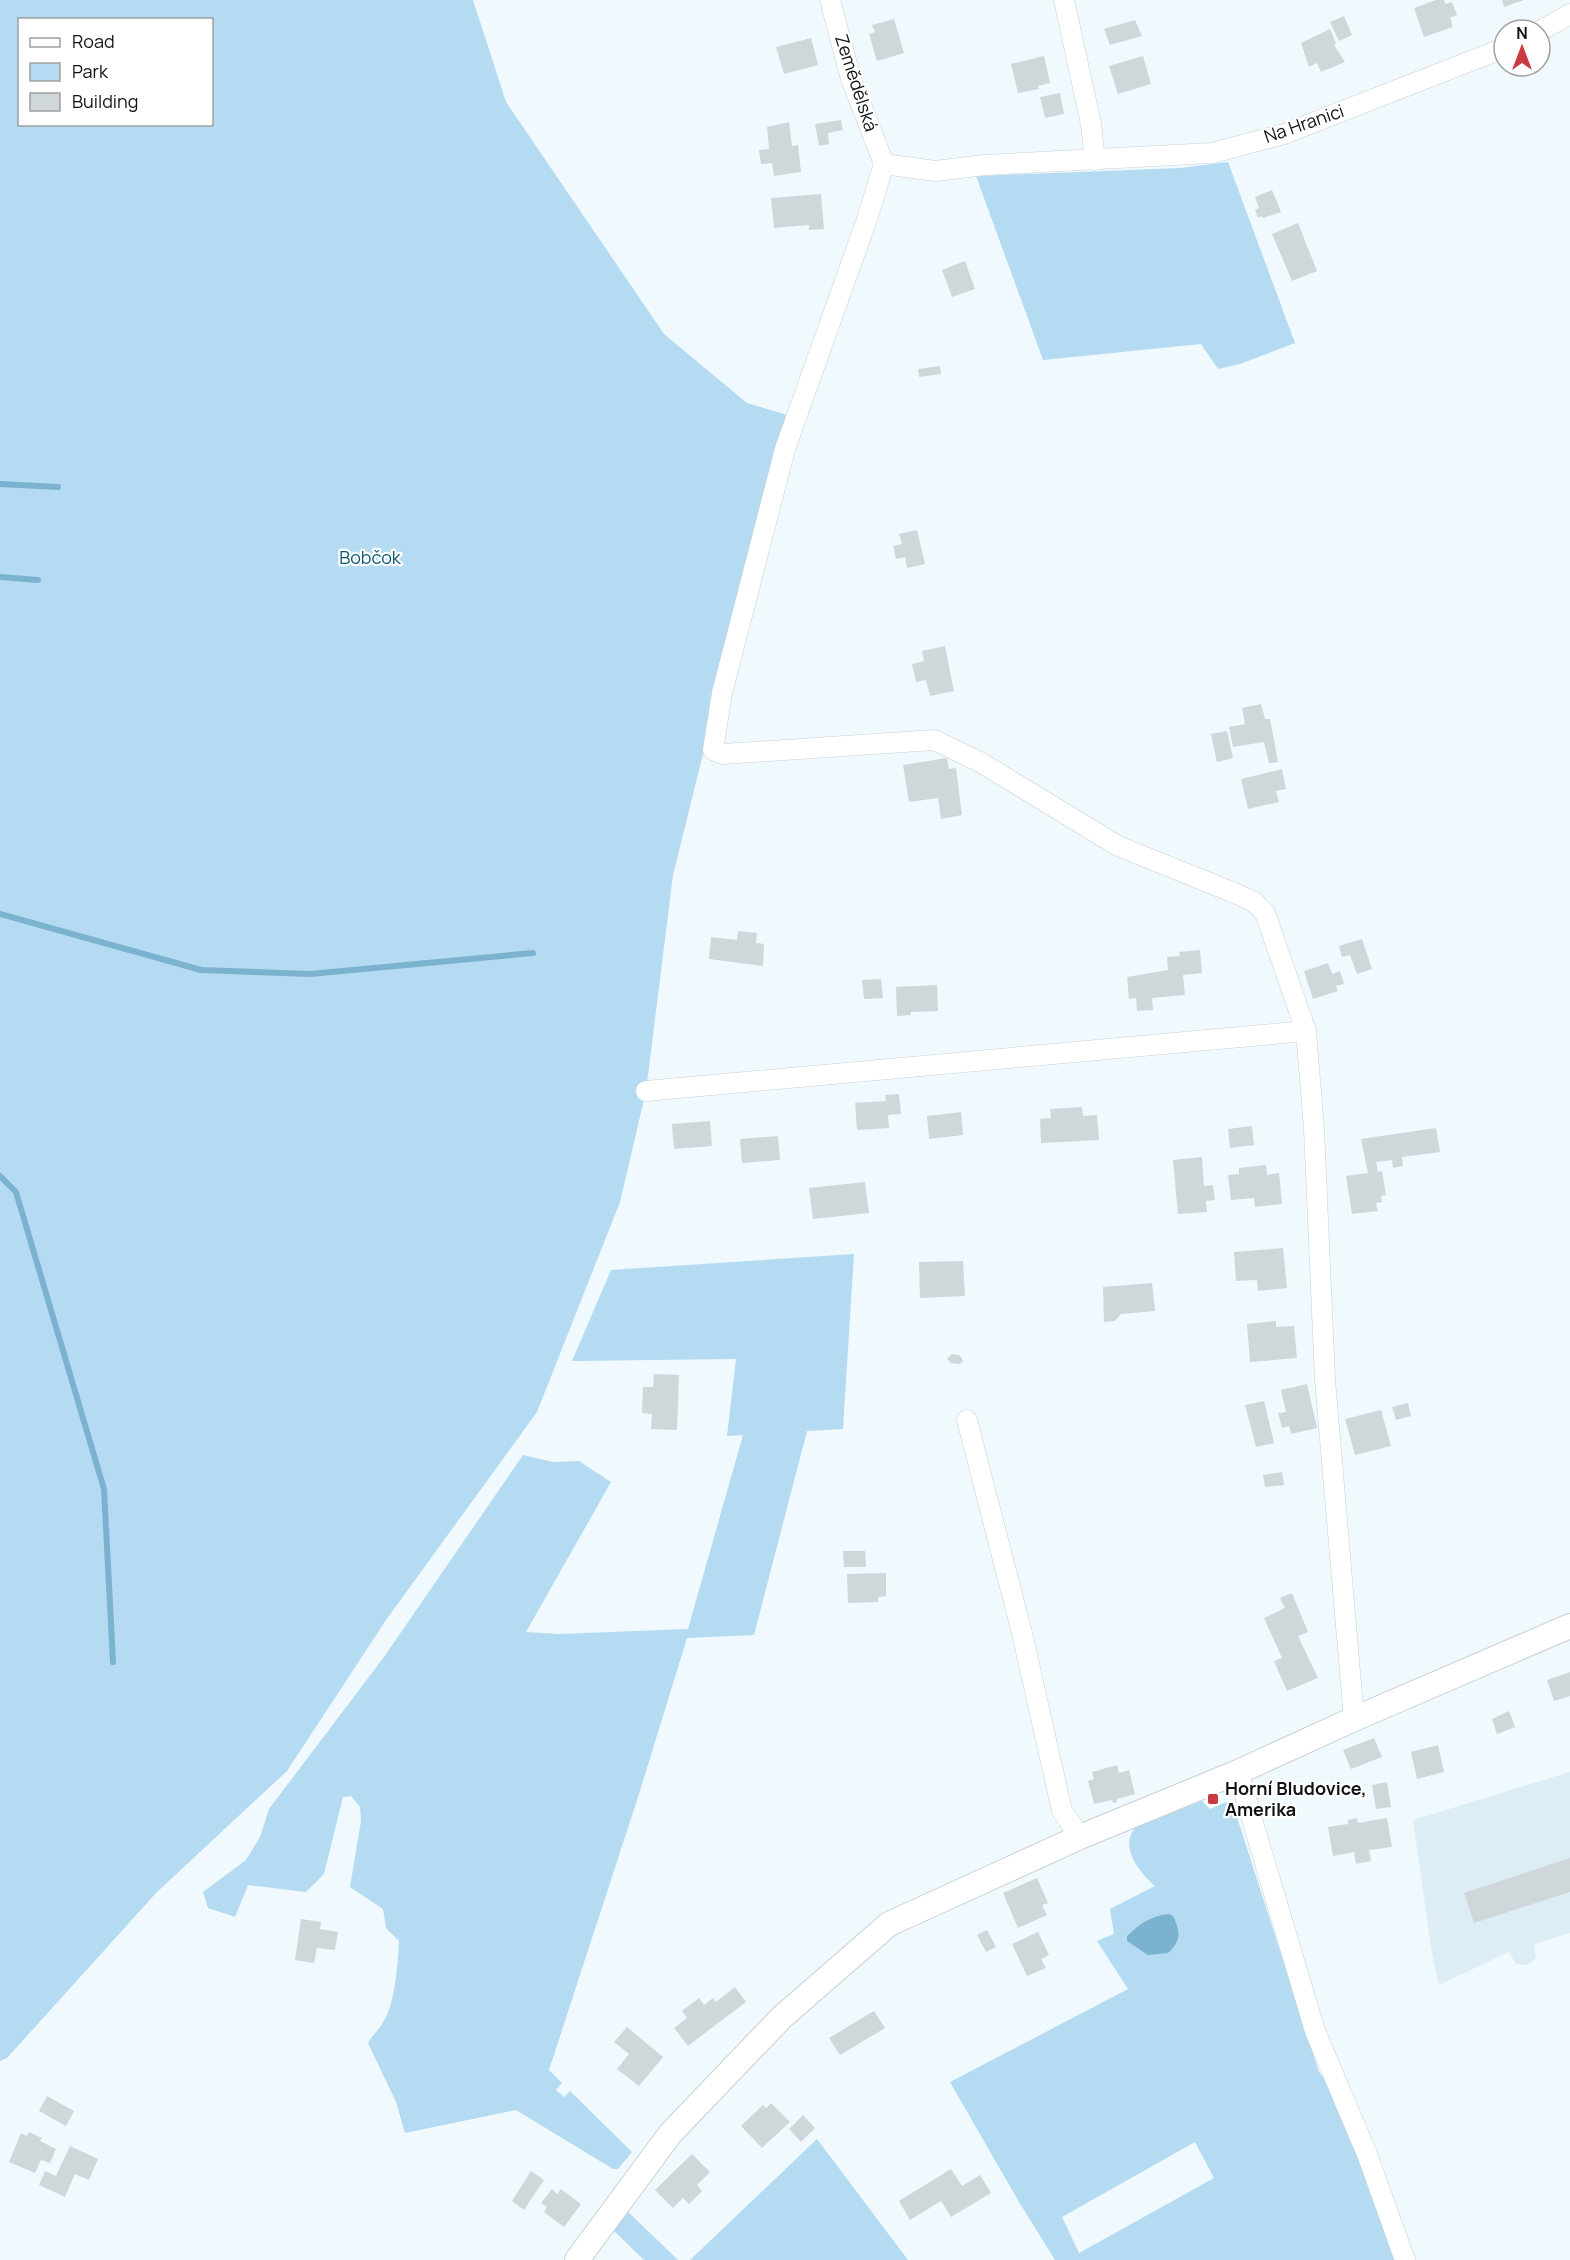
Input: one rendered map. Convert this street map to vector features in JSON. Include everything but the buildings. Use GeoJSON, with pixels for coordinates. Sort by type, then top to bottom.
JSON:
{"type":"FeatureCollection","features":[{"type":"Feature","properties":{"kind":"street","name":"Zemědělská"},"geometry":{"type":"LineString","coordinates":[[830,0],[851,79],[884,164]]}},
{"type":"Feature","properties":{"kind":"street"},"geometry":{"type":"LineString","coordinates":[[1064,0],[1091,123],[1095,160]]}},
{"type":"Feature","properties":{"kind":"street"},"geometry":{"type":"LineString","coordinates":[[1552,24],[1570,14]]}},
{"type":"Feature","properties":{"kind":"street","name":"Na Hranici"},"geometry":{"type":"LineString","coordinates":[[884,164],[935,171],[985,165],[1212,153],[1284,134],[1492,53]]}},
{"type":"Feature","properties":{"kind":"street"},"geometry":{"type":"LineString","coordinates":[[884,164],[866,222],[785,449],[722,693],[713,750],[723,754],[934,740],[980,762],[1118,846],[1254,902],[1265,913],[1305,1031],[1314,1129],[1325,1380],[1354,1719]]}},
{"type":"Feature","properties":{"kind":"street"},"geometry":{"type":"LineString","coordinates":[[646,1091],[1305,1031]]}},
{"type":"Feature","properties":{"kind":"street"},"geometry":{"type":"LineString","coordinates":[[968,1420],[1019,1622],[1062,1811],[1080,1837]]}},
{"type":"Feature","properties":{"kind":"street"},"geometry":{"type":"LineString","coordinates":[[577,2260],[670,2134],[781,2018],[889,1923],[1080,1837],[1238,1772],[1354,1719],[1570,1626]]}},
{"type":"Feature","properties":{"kind":"street"},"geometry":{"type":"LineString","coordinates":[[1238,1772],[1315,2031],[1367,2154],[1405,2260]]}},
{"type":"Feature","properties":{"kind":"shaded area"},"geometry":{"type":"Polygon","coordinates":[[[1570,1772],[1570,1933],[1534,1944],[1536,1958],[1527,1965],[1516,1964],[1509,1952],[1439,1985],[1432,1954],[1413,1820],[1570,1772]]]}},
{"type":"Feature","properties":{"kind":"shaded area"},"geometry":{"type":"Polygon","coordinates":[[[1169,1914],[1176,1922],[1178,1936],[1168,1953],[1148,1955],[1127,1941],[1127,1936],[1141,1924],[1156,1916],[1169,1914]]]}},
{"type":"Feature","properties":{"kind":"green space","name":"Bobčok"},"geometry":{"type":"Polygon","coordinates":[[[0,0],[473,0],[506,102],[664,334],[747,403],[787,415],[673,875],[646,1091],[620,1202],[537,1412],[386,1620],[287,1771],[156,1893],[7,2058],[0,2061],[0,0]]]}},
{"type":"Feature","properties":{"kind":"green space"},"geometry":{"type":"Polygon","coordinates":[[[1228,162],[1295,343],[1240,364],[1218,369],[1201,344],[1043,360],[976,176],[1180,168],[1228,162]]]}},
{"type":"Feature","properties":{"kind":"green space"},"geometry":{"type":"Polygon","coordinates":[[[854,1254],[843,1429],[807,1431],[754,1635],[687,1638],[549,2070],[562,2083],[556,2090],[564,2097],[570,2091],[632,2152],[618,2169],[613,2169],[516,2110],[405,2133],[396,2102],[368,2043],[382,2024],[390,2007],[395,1984],[399,1941],[386,1928],[383,1909],[350,1887],[361,1821],[360,1807],[351,1796],[343,1797],[324,1874],[306,1892],[248,1885],[235,1917],[208,1908],[203,1892],[246,1860],[260,1837],[269,1809],[384,1657],[523,1455],[553,1462],[579,1461],[611,1482],[526,1632],[559,1634],[688,1629],[743,1435],[727,1436],[736,1359],[572,1361],[611,1270],[854,1254]]]}},
{"type":"Feature","properties":{"kind":"green space"},"geometry":{"type":"Polygon","coordinates":[[[1202,1801],[1210,1809],[1226,1802],[1234,1808],[1319,2072],[1330,2086],[1411,2260],[1055,2260],[950,2082],[1128,1989],[1097,1941],[1114,1934],[1110,1909],[1155,1886],[1137,1866],[1130,1850],[1131,1834],[1137,1826],[1202,1801]],[[1195,2142],[1062,2217],[1079,2253],[1214,2178],[1195,2142]]]}},
{"type":"Feature","properties":{"kind":"green space"},"geometry":{"type":"Polygon","coordinates":[[[817,2139],[908,2260],[690,2260],[817,2139]]]}},
{"type":"Feature","properties":{"kind":"green space"},"geometry":{"type":"Polygon","coordinates":[[[624,2208],[678,2260],[644,2260],[610,2227],[624,2208]]]}},
{"type":"Feature","properties":{"kind":"waterway"},"geometry":{"type":"LineString","coordinates":[[0,484],[58,487]]}},
{"type":"Feature","properties":{"kind":"waterway"},"geometry":{"type":"LineString","coordinates":[[0,577],[38,580]]}},
{"type":"Feature","properties":{"kind":"waterway"},"geometry":{"type":"LineString","coordinates":[[0,914],[201,970],[310,974],[533,953]]}},
{"type":"Feature","properties":{"kind":"waterway"},"geometry":{"type":"LineString","coordinates":[[0,1176],[16,1192],[104,1489],[113,1662]]}},
{"type":"Feature","properties":{"kind":"place","name":"Horní Bludovice, Amerika"},"geometry":{"type":"Point","coordinates":[1213,1799]}}]}
